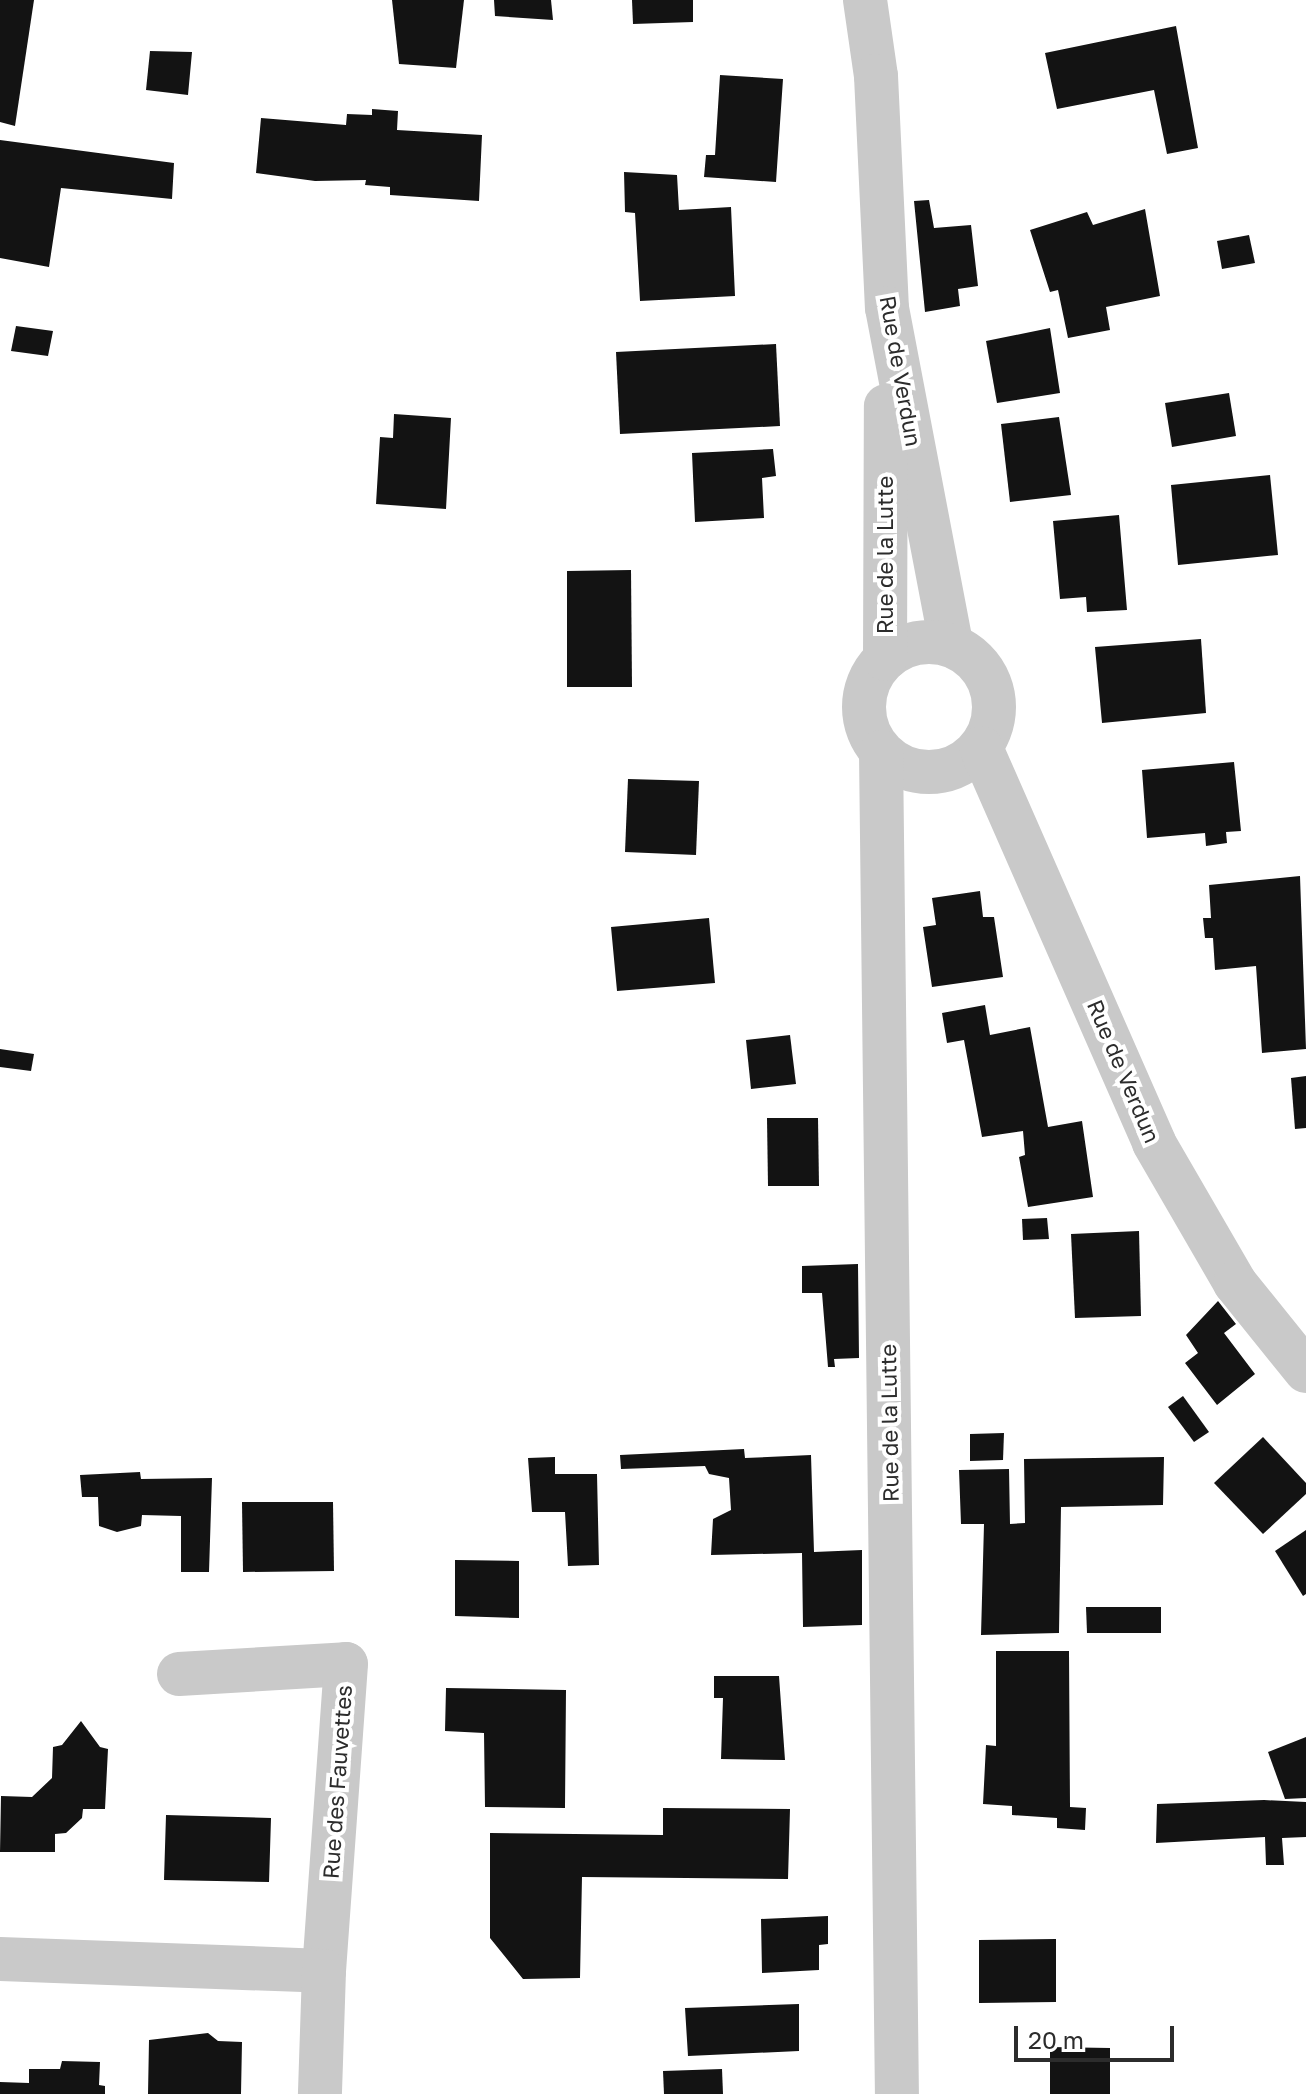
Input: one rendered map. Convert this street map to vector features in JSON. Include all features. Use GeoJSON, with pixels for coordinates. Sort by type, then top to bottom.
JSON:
{"type":"FeatureCollection","features":[{"type":"Feature","properties":{"kind":"street","name":"Rue de Verdun"},"geometry":{"type":"LineString","coordinates":[[865,0],[876,76],[887,308],[951,645]]}},
{"type":"Feature","properties":{"kind":"street","name":"Rue de la Lutte"},"geometry":{"type":"LineString","coordinates":[[885,659],[887,308]]}},
{"type":"Feature","properties":{"kind":"street"},"geometry":{"type":"LineString","coordinates":[[916,642],[951,645],[970,654],[993,688],[991,730],[981,748],[964,763],[922,772],[881,752],[864,715],[872,675],[885,659],[916,642]]}},
{"type":"Feature","properties":{"kind":"street","name":"Rue de Verdun"},"geometry":{"type":"LineString","coordinates":[[981,748],[1161,1156],[1235,1283],[1306,1371]]}},
{"type":"Feature","properties":{"kind":"street","name":"Rue de la Lutte"},"geometry":{"type":"LineString","coordinates":[[881,752],[897,2094]]}},
{"type":"Feature","properties":{"kind":"street","name":"Rue des Fauvettes"},"geometry":{"type":"LineString","coordinates":[[179,1674],[346,1664],[324,1971],[320,2094]]}},
{"type":"Feature","properties":{"kind":"street"},"geometry":{"type":"LineString","coordinates":[[0,1959],[324,1971]]}},
{"type":"Feature","properties":{"kind":"building"},"geometry":{"type":"Polygon","coordinates":[[[0,0],[34,0],[15,126],[0,122],[0,0]]]}},
{"type":"Feature","properties":{"kind":"building"},"geometry":{"type":"Polygon","coordinates":[[[392,0],[464,0],[456,68],[399,64],[392,0]]]}},
{"type":"Feature","properties":{"kind":"building"},"geometry":{"type":"Polygon","coordinates":[[[494,0],[551,0],[553,20],[495,16],[494,0]]]}},
{"type":"Feature","properties":{"kind":"building"},"geometry":{"type":"Polygon","coordinates":[[[632,0],[693,0],[693,22],[633,24],[632,0]]]}},
{"type":"Feature","properties":{"kind":"building"},"geometry":{"type":"Polygon","coordinates":[[[1176,26],[1198,148],[1167,154],[1154,90],[1057,109],[1045,53],[1176,26]]]}},
{"type":"Feature","properties":{"kind":"building"},"geometry":{"type":"Polygon","coordinates":[[[150,51],[192,52],[188,95],[146,90],[150,51]]]}},
{"type":"Feature","properties":{"kind":"building"},"geometry":{"type":"Polygon","coordinates":[[[720,75],[783,79],[776,182],[704,177],[706,155],[715,155],[720,75]]]}},
{"type":"Feature","properties":{"kind":"building"},"geometry":{"type":"Polygon","coordinates":[[[372,109],[398,111],[397,130],[482,135],[479,201],[390,195],[390,187],[365,185],[366,180],[315,181],[256,173],[261,118],[346,125],[347,114],[372,115],[372,109]]]}},
{"type":"Feature","properties":{"kind":"building"},"geometry":{"type":"Polygon","coordinates":[[[0,140],[174,163],[172,199],[61,188],[49,267],[0,258],[0,140]]]}},
{"type":"Feature","properties":{"kind":"building"},"geometry":{"type":"Polygon","coordinates":[[[624,172],[677,175],[679,210],[731,207],[735,296],[640,301],[635,213],[625,212],[624,172]]]}},
{"type":"Feature","properties":{"kind":"building"},"geometry":{"type":"Polygon","coordinates":[[[929,200],[934,228],[971,225],[978,286],[958,289],[960,306],[925,312],[914,201],[929,200]]]}},
{"type":"Feature","properties":{"kind":"building"},"geometry":{"type":"Polygon","coordinates":[[[1145,209],[1160,296],[1106,307],[1110,330],[1068,338],[1058,290],[1050,292],[1030,230],[1087,212],[1093,225],[1145,209]]]}},
{"type":"Feature","properties":{"kind":"building"},"geometry":{"type":"Polygon","coordinates":[[[1249,235],[1255,263],[1222,269],[1217,241],[1249,235]]]}},
{"type":"Feature","properties":{"kind":"building"},"geometry":{"type":"Polygon","coordinates":[[[16,326],[53,331],[48,356],[11,351],[16,326]]]}},
{"type":"Feature","properties":{"kind":"building"},"geometry":{"type":"Polygon","coordinates":[[[1050,328],[1060,393],[997,403],[986,341],[1050,328]]]}},
{"type":"Feature","properties":{"kind":"building"},"geometry":{"type":"Polygon","coordinates":[[[776,344],[780,426],[620,434],[616,352],[776,344]]]}},
{"type":"Feature","properties":{"kind":"building"},"geometry":{"type":"Polygon","coordinates":[[[1229,393],[1236,436],[1172,447],[1165,403],[1229,393]]]}},
{"type":"Feature","properties":{"kind":"building"},"geometry":{"type":"Polygon","coordinates":[[[394,414],[451,418],[446,509],[376,504],[380,437],[393,438],[394,414]]]}},
{"type":"Feature","properties":{"kind":"building"},"geometry":{"type":"Polygon","coordinates":[[[1059,417],[1071,495],[1010,502],[1001,424],[1059,417]]]}},
{"type":"Feature","properties":{"kind":"building"},"geometry":{"type":"Polygon","coordinates":[[[773,449],[776,476],[762,478],[764,518],[695,522],[692,453],[773,449]]]}},
{"type":"Feature","properties":{"kind":"building"},"geometry":{"type":"Polygon","coordinates":[[[1270,475],[1278,555],[1178,565],[1171,485],[1270,475]]]}},
{"type":"Feature","properties":{"kind":"building"},"geometry":{"type":"Polygon","coordinates":[[[1119,515],[1127,610],[1087,612],[1086,597],[1060,599],[1053,521],[1119,515]]]}},
{"type":"Feature","properties":{"kind":"building"},"geometry":{"type":"Polygon","coordinates":[[[631,570],[632,687],[567,687],[567,571],[631,570]]]}},
{"type":"Feature","properties":{"kind":"building"},"geometry":{"type":"Polygon","coordinates":[[[1201,639],[1206,713],[1102,723],[1095,647],[1201,639]]]}},
{"type":"Feature","properties":{"kind":"building"},"geometry":{"type":"Polygon","coordinates":[[[1234,762],[1241,831],[1226,832],[1227,843],[1206,846],[1205,833],[1147,838],[1142,770],[1234,762]]]}},
{"type":"Feature","properties":{"kind":"building"},"geometry":{"type":"Polygon","coordinates":[[[628,779],[699,781],[696,855],[625,852],[628,779]]]}},
{"type":"Feature","properties":{"kind":"building"},"geometry":{"type":"Polygon","coordinates":[[[1300,876],[1306,1049],[1262,1053],[1256,966],[1215,970],[1213,938],[1205,938],[1203,918],[1211,918],[1209,885],[1300,876]]]}},
{"type":"Feature","properties":{"kind":"building"},"geometry":{"type":"Polygon","coordinates":[[[980,891],[983,917],[994,917],[1003,977],[932,987],[923,927],[936,925],[932,898],[980,891]]]}},
{"type":"Feature","properties":{"kind":"building"},"geometry":{"type":"Polygon","coordinates":[[[709,918],[715,983],[617,991],[611,927],[709,918]]]}},
{"type":"Feature","properties":{"kind":"building"},"geometry":{"type":"Polygon","coordinates":[[[985,1005],[990,1035],[1030,1027],[1048,1127],[1082,1121],[1093,1197],[1028,1207],[1019,1157],[1025,1155],[1023,1131],[982,1137],[964,1040],[947,1043],[942,1013],[985,1005]]]}},
{"type":"Feature","properties":{"kind":"building"},"geometry":{"type":"Polygon","coordinates":[[[790,1035],[796,1084],[751,1089],[746,1040],[790,1035]]]}},
{"type":"Feature","properties":{"kind":"building"},"geometry":{"type":"Polygon","coordinates":[[[0,1049],[34,1054],[31,1071],[0,1067],[0,1049]]]}},
{"type":"Feature","properties":{"kind":"building"},"geometry":{"type":"Polygon","coordinates":[[[1306,1076],[1306,1128],[1295,1129],[1291,1078],[1306,1076]]]}},
{"type":"Feature","properties":{"kind":"building"},"geometry":{"type":"Polygon","coordinates":[[[767,1118],[818,1118],[819,1186],[768,1186],[767,1118]]]}},
{"type":"Feature","properties":{"kind":"building"},"geometry":{"type":"Polygon","coordinates":[[[1047,1218],[1049,1239],[1023,1240],[1022,1219],[1047,1218]]]}},
{"type":"Feature","properties":{"kind":"building"},"geometry":{"type":"Polygon","coordinates":[[[1139,1231],[1141,1316],[1075,1318],[1071,1234],[1139,1231]]]}},
{"type":"Feature","properties":{"kind":"building"},"geometry":{"type":"Polygon","coordinates":[[[858,1264],[859,1358],[834,1359],[835,1367],[828,1367],[822,1293],[802,1293],[802,1266],[858,1264]]]}},
{"type":"Feature","properties":{"kind":"building"},"geometry":{"type":"Polygon","coordinates":[[[1218,1301],[1236,1324],[1224,1333],[1255,1374],[1217,1405],[1185,1363],[1198,1353],[1186,1335],[1218,1301]]]}},
{"type":"Feature","properties":{"kind":"building"},"geometry":{"type":"Polygon","coordinates":[[[1183,1396],[1209,1432],[1194,1442],[1168,1407],[1183,1396]]]}},
{"type":"Feature","properties":{"kind":"building"},"geometry":{"type":"Polygon","coordinates":[[[1004,1433],[1003,1460],[970,1461],[970,1434],[1004,1433]]]}},
{"type":"Feature","properties":{"kind":"building"},"geometry":{"type":"Polygon","coordinates":[[[1263,1437],[1306,1483],[1306,1494],[1263,1534],[1214,1483],[1263,1437]]]}},
{"type":"Feature","properties":{"kind":"building"},"geometry":{"type":"Polygon","coordinates":[[[744,1449],[745,1458],[811,1455],[814,1552],[862,1550],[862,1625],[803,1627],[802,1553],[711,1555],[713,1519],[731,1510],[729,1478],[709,1474],[705,1466],[621,1469],[620,1455],[744,1449]]]}},
{"type":"Feature","properties":{"kind":"building"},"geometry":{"type":"Polygon","coordinates":[[[555,1457],[555,1474],[597,1474],[599,1565],[568,1566],[565,1512],[532,1512],[528,1458],[555,1457]]]}},
{"type":"Feature","properties":{"kind":"building"},"geometry":{"type":"Polygon","coordinates":[[[1164,1457],[1163,1505],[1061,1507],[1059,1633],[981,1635],[984,1524],[961,1524],[959,1470],[1009,1469],[1010,1524],[1025,1523],[1024,1459],[1164,1457]]]}},
{"type":"Feature","properties":{"kind":"building"},"geometry":{"type":"Polygon","coordinates":[[[140,1472],[141,1479],[212,1478],[209,1572],[181,1572],[181,1516],[142,1515],[141,1526],[117,1532],[99,1526],[98,1497],[82,1497],[80,1475],[140,1472]]]}},
{"type":"Feature","properties":{"kind":"building"},"geometry":{"type":"Polygon","coordinates":[[[242,1502],[333,1502],[334,1571],[243,1572],[242,1502]]]}},
{"type":"Feature","properties":{"kind":"building"},"geometry":{"type":"Polygon","coordinates":[[[1306,1530],[1306,1594],[1303,1596],[1275,1551],[1306,1530]]]}},
{"type":"Feature","properties":{"kind":"building"},"geometry":{"type":"Polygon","coordinates":[[[455,1560],[519,1561],[519,1618],[455,1616],[455,1560]]]}},
{"type":"Feature","properties":{"kind":"building"},"geometry":{"type":"Polygon","coordinates":[[[1086,1607],[1161,1607],[1161,1633],[1087,1633],[1086,1607]]]}},
{"type":"Feature","properties":{"kind":"building"},"geometry":{"type":"Polygon","coordinates":[[[996,1651],[1069,1651],[1070,1807],[1086,1808],[1085,1830],[1057,1828],[1057,1818],[1012,1815],[1012,1806],[983,1804],[986,1745],[996,1746],[996,1651]]]}},
{"type":"Feature","properties":{"kind":"building"},"geometry":{"type":"Polygon","coordinates":[[[714,1676],[779,1676],[785,1760],[721,1759],[723,1698],[714,1698],[714,1676]]]}},
{"type":"Feature","properties":{"kind":"building"},"geometry":{"type":"Polygon","coordinates":[[[446,1688],[566,1690],[565,1808],[485,1807],[484,1733],[445,1731],[446,1688]]]}},
{"type":"Feature","properties":{"kind":"building"},"geometry":{"type":"Polygon","coordinates":[[[81,1721],[100,1747],[108,1749],[105,1809],[83,1809],[82,1818],[66,1833],[55,1834],[55,1852],[0,1852],[1,1796],[32,1797],[52,1778],[53,1747],[62,1745],[81,1721]]]}},
{"type":"Feature","properties":{"kind":"building"},"geometry":{"type":"Polygon","coordinates":[[[1306,1737],[1306,1798],[1285,1799],[1268,1752],[1306,1737]]]}},
{"type":"Feature","properties":{"kind":"building"},"geometry":{"type":"Polygon","coordinates":[[[1264,1800],[1306,1802],[1306,1837],[1282,1838],[1284,1865],[1266,1865],[1265,1837],[1156,1843],[1157,1804],[1264,1800]]]}},
{"type":"Feature","properties":{"kind":"building"},"geometry":{"type":"Polygon","coordinates":[[[663,1808],[790,1809],[788,1879],[582,1877],[580,1978],[523,1979],[490,1938],[490,1833],[663,1835],[663,1808]]]}},
{"type":"Feature","properties":{"kind":"building"},"geometry":{"type":"Polygon","coordinates":[[[166,1815],[271,1818],[269,1882],[164,1880],[166,1815]]]}},
{"type":"Feature","properties":{"kind":"building"},"geometry":{"type":"Polygon","coordinates":[[[828,1916],[828,1944],[819,1945],[819,1970],[762,1973],[761,1919],[828,1916]]]}},
{"type":"Feature","properties":{"kind":"building"},"geometry":{"type":"Polygon","coordinates":[[[1056,1939],[1056,2002],[979,2003],[979,1940],[1056,1939]]]}},
{"type":"Feature","properties":{"kind":"building"},"geometry":{"type":"Polygon","coordinates":[[[799,2004],[799,2051],[688,2056],[685,2008],[799,2004]]]}},
{"type":"Feature","properties":{"kind":"building"},"geometry":{"type":"Polygon","coordinates":[[[208,2033],[218,2041],[242,2042],[241,2094],[148,2094],[149,2040],[208,2033]]]}},
{"type":"Feature","properties":{"kind":"building"},"geometry":{"type":"Polygon","coordinates":[[[1050,2047],[1110,2048],[1110,2094],[1050,2094],[1050,2047]]]}},
{"type":"Feature","properties":{"kind":"building"},"geometry":{"type":"Polygon","coordinates":[[[62,2061],[100,2062],[99,2085],[105,2086],[105,2094],[0,2094],[0,2082],[29,2083],[29,2069],[60,2069],[62,2061]]]}},
{"type":"Feature","properties":{"kind":"building"},"geometry":{"type":"Polygon","coordinates":[[[722,2069],[723,2094],[664,2094],[663,2071],[722,2069]]]}}]}
